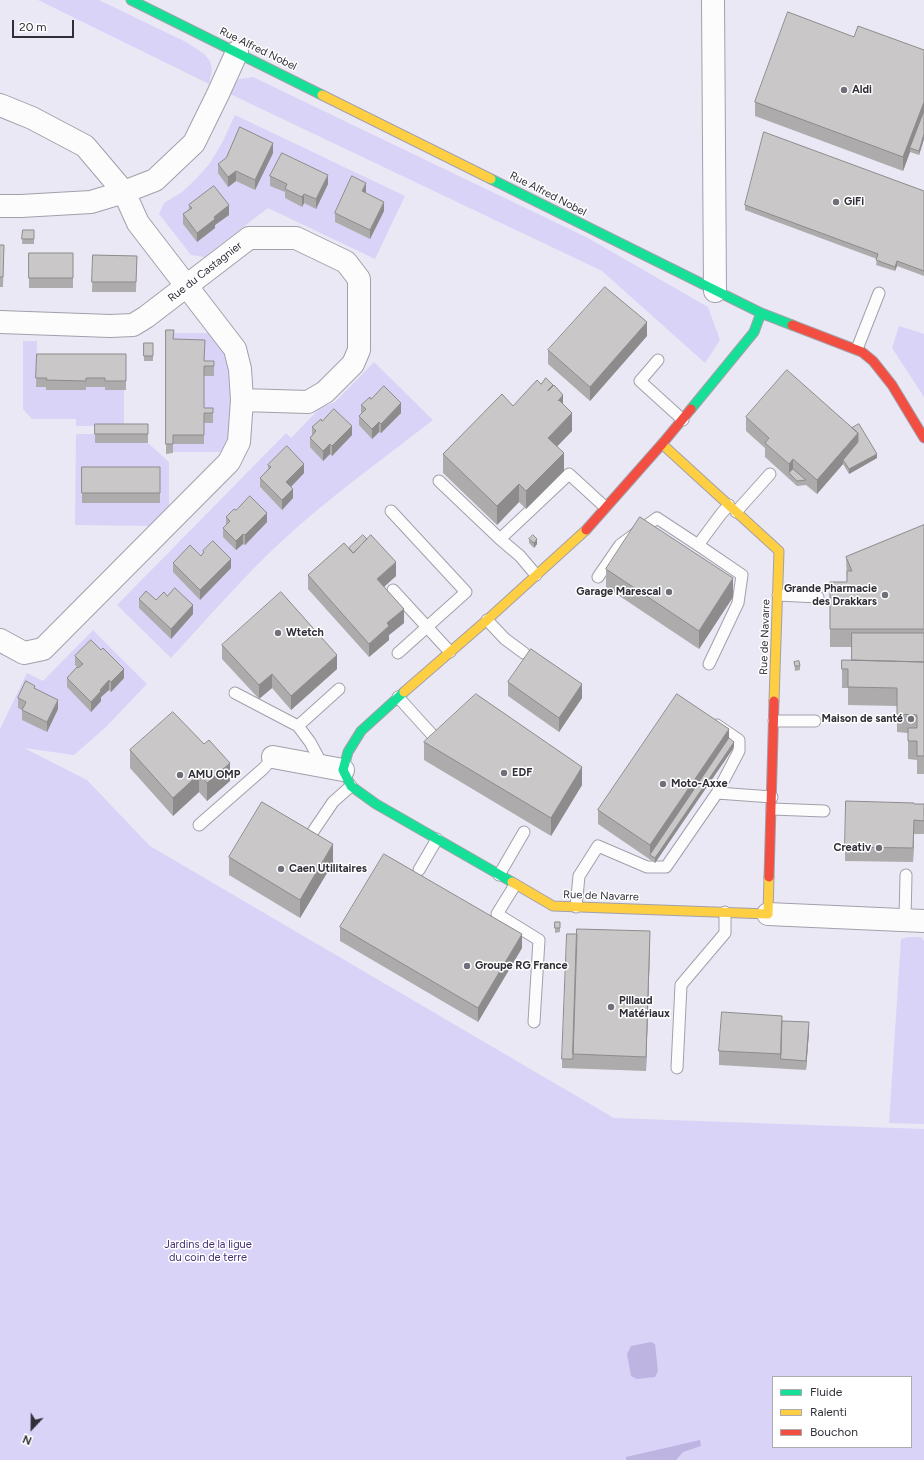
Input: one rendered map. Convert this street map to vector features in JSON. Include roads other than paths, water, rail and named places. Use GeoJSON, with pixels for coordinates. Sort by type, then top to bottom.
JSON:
{"type":"FeatureCollection","features":[{"type":"Feature","properties":{"kind":"street","name":"Rue Alfred Nobel"},"geometry":{"type":"LineString","coordinates":[[131,0],[715,291],[761,313],[849,348],[857,349],[882,370],[924,438]]}},
{"type":"Feature","properties":{"kind":"street"},"geometry":{"type":"LineString","coordinates":[[713,0],[715,291]]}},
{"type":"Feature","properties":{"kind":"street"},"geometry":{"type":"LineString","coordinates":[[0,206],[91,202],[124,192],[155,180],[194,143],[237,52]]}},
{"type":"Feature","properties":{"kind":"street"},"geometry":{"type":"LineString","coordinates":[[0,105],[32,118],[85,146],[124,192],[138,223],[235,349],[240,369],[242,400],[239,442],[229,462],[42,648],[24,653],[0,640]]}},
{"type":"Feature","properties":{"kind":"street","name":"Rue du Castagnier"},"geometry":{"type":"LineString","coordinates":[[0,322],[110,326],[133,325],[146,317],[249,238],[296,238],[346,262],[359,279],[359,350],[353,364],[325,392],[308,402],[242,400]]}},
{"type":"Feature","properties":{"kind":"street"},"geometry":{"type":"LineString","coordinates":[[273,757],[339,774],[348,752],[361,731],[584,532],[683,420],[754,332],[761,313]]}},
{"type":"Feature","properties":{"kind":"street","name":"Rue de Navarre"},"geometry":{"type":"LineString","coordinates":[[339,774],[376,804],[553,906],[768,914],[780,551],[662,444]]}},
{"type":"Feature","properties":{"kind":"street"},"geometry":{"type":"LineString","coordinates":[[768,914],[915,920]]}},
{"type":"Feature","properties":{"kind":"lane"},"geometry":{"type":"LineString","coordinates":[[857,349],[879,293]]}},
{"type":"Feature","properties":{"kind":"lane"},"geometry":{"type":"LineString","coordinates":[[658,360],[640,380],[683,420]]}},
{"type":"Feature","properties":{"kind":"lane"},"geometry":{"type":"LineString","coordinates":[[500,539],[570,474],[605,507]]}},
{"type":"Feature","properties":{"kind":"lane"},"geometry":{"type":"LineString","coordinates":[[698,545],[721,514],[733,508],[770,474]]}},
{"type":"Feature","properties":{"kind":"lane"},"geometry":{"type":"LineString","coordinates":[[439,480],[500,539],[520,556],[536,575]]}},
{"type":"Feature","properties":{"kind":"lane"},"geometry":{"type":"LineString","coordinates":[[391,511],[466,592],[398,653]]}},
{"type":"Feature","properties":{"kind":"lane"},"geometry":{"type":"LineString","coordinates":[[598,577],[620,545],[657,518],[742,575],[738,603],[709,664]]}},
{"type":"Feature","properties":{"kind":"lane"},"geometry":{"type":"LineString","coordinates":[[393,590],[428,626],[450,652]]}},
{"type":"Feature","properties":{"kind":"lane"},"geometry":{"type":"LineString","coordinates":[[778,595],[818,597]]}},
{"type":"Feature","properties":{"kind":"lane"},"geometry":{"type":"LineString","coordinates":[[487,620],[505,639],[524,653]]}},
{"type":"Feature","properties":{"kind":"lane"},"geometry":{"type":"LineString","coordinates":[[298,726],[340,689]]}},
{"type":"Feature","properties":{"kind":"lane"},"geometry":{"type":"LineString","coordinates":[[235,693],[298,726],[310,742],[339,774],[333,802],[312,834]]}},
{"type":"Feature","properties":{"kind":"lane"},"geometry":{"type":"LineString","coordinates":[[398,697],[436,739]]}},
{"type":"Feature","properties":{"kind":"lane"},"geometry":{"type":"LineString","coordinates":[[576,907],[579,876],[598,846],[647,867],[666,867],[717,793],[740,751],[740,740],[709,720]]}},
{"type":"Feature","properties":{"kind":"lane"},"geometry":{"type":"LineString","coordinates":[[774,721],[815,721]]}},
{"type":"Feature","properties":{"kind":"lane"},"geometry":{"type":"LineString","coordinates":[[200,825],[264,768],[273,757]]}},
{"type":"Feature","properties":{"kind":"lane"},"geometry":{"type":"LineString","coordinates":[[717,793],[772,797]]}},
{"type":"Feature","properties":{"kind":"lane"},"geometry":{"type":"LineString","coordinates":[[772,809],[824,810]]}},
{"type":"Feature","properties":{"kind":"lane"},"geometry":{"type":"LineString","coordinates":[[499,875],[524,832]]}},
{"type":"Feature","properties":{"kind":"lane"},"geometry":{"type":"LineString","coordinates":[[419,870],[437,838]]}},
{"type":"Feature","properties":{"kind":"lane"},"geometry":{"type":"LineString","coordinates":[[906,875],[915,920]]}},
{"type":"Feature","properties":{"kind":"lane"},"geometry":{"type":"LineString","coordinates":[[515,884],[498,914],[539,940],[534,1022]]}},
{"type":"Feature","properties":{"kind":"lane"},"geometry":{"type":"LineString","coordinates":[[677,1068],[681,985],[725,933],[725,912]]}},
{"type":"Feature","properties":{"kind":"place","name":"Aldi"},"geometry":{"type":"Point","coordinates":[844,90]}},
{"type":"Feature","properties":{"kind":"place","name":"GiFi"},"geometry":{"type":"Point","coordinates":[836,202]}},
{"type":"Feature","properties":{"kind":"place","name":"Garage Marescal"},"geometry":{"type":"Point","coordinates":[669,592]}},
{"type":"Feature","properties":{"kind":"place","name":"Grande Pharmacie des Drakkars"},"geometry":{"type":"Point","coordinates":[885,595]}},
{"type":"Feature","properties":{"kind":"place","name":"Wtetch"},"geometry":{"type":"Point","coordinates":[278,633]}},
{"type":"Feature","properties":{"kind":"place","name":"Maison de santé"},"geometry":{"type":"Point","coordinates":[911,719]}},
{"type":"Feature","properties":{"kind":"place","name":"EDF"},"geometry":{"type":"Point","coordinates":[504,773]}},
{"type":"Feature","properties":{"kind":"place","name":"AMU OMP"},"geometry":{"type":"Point","coordinates":[180,775]}},
{"type":"Feature","properties":{"kind":"place","name":"Moto-Axxe"},"geometry":{"type":"Point","coordinates":[663,784]}},
{"type":"Feature","properties":{"kind":"place","name":"Creativ"},"geometry":{"type":"Point","coordinates":[879,848]}},
{"type":"Feature","properties":{"kind":"place","name":"Caen Utilitaires"},"geometry":{"type":"Point","coordinates":[281,869]}},
{"type":"Feature","properties":{"kind":"place","name":"Groupe RG France"},"geometry":{"type":"Point","coordinates":[467,966]}},
{"type":"Feature","properties":{"kind":"place","name":"Pillaud Matériaux"},"geometry":{"type":"Point","coordinates":[611,1007]}},
{"type":"Feature","properties":{"kind":"park label","name":"Jardins de la ligue du coin de terre"},"geometry":{"type":"Point","coordinates":[208,1251]}}]}
